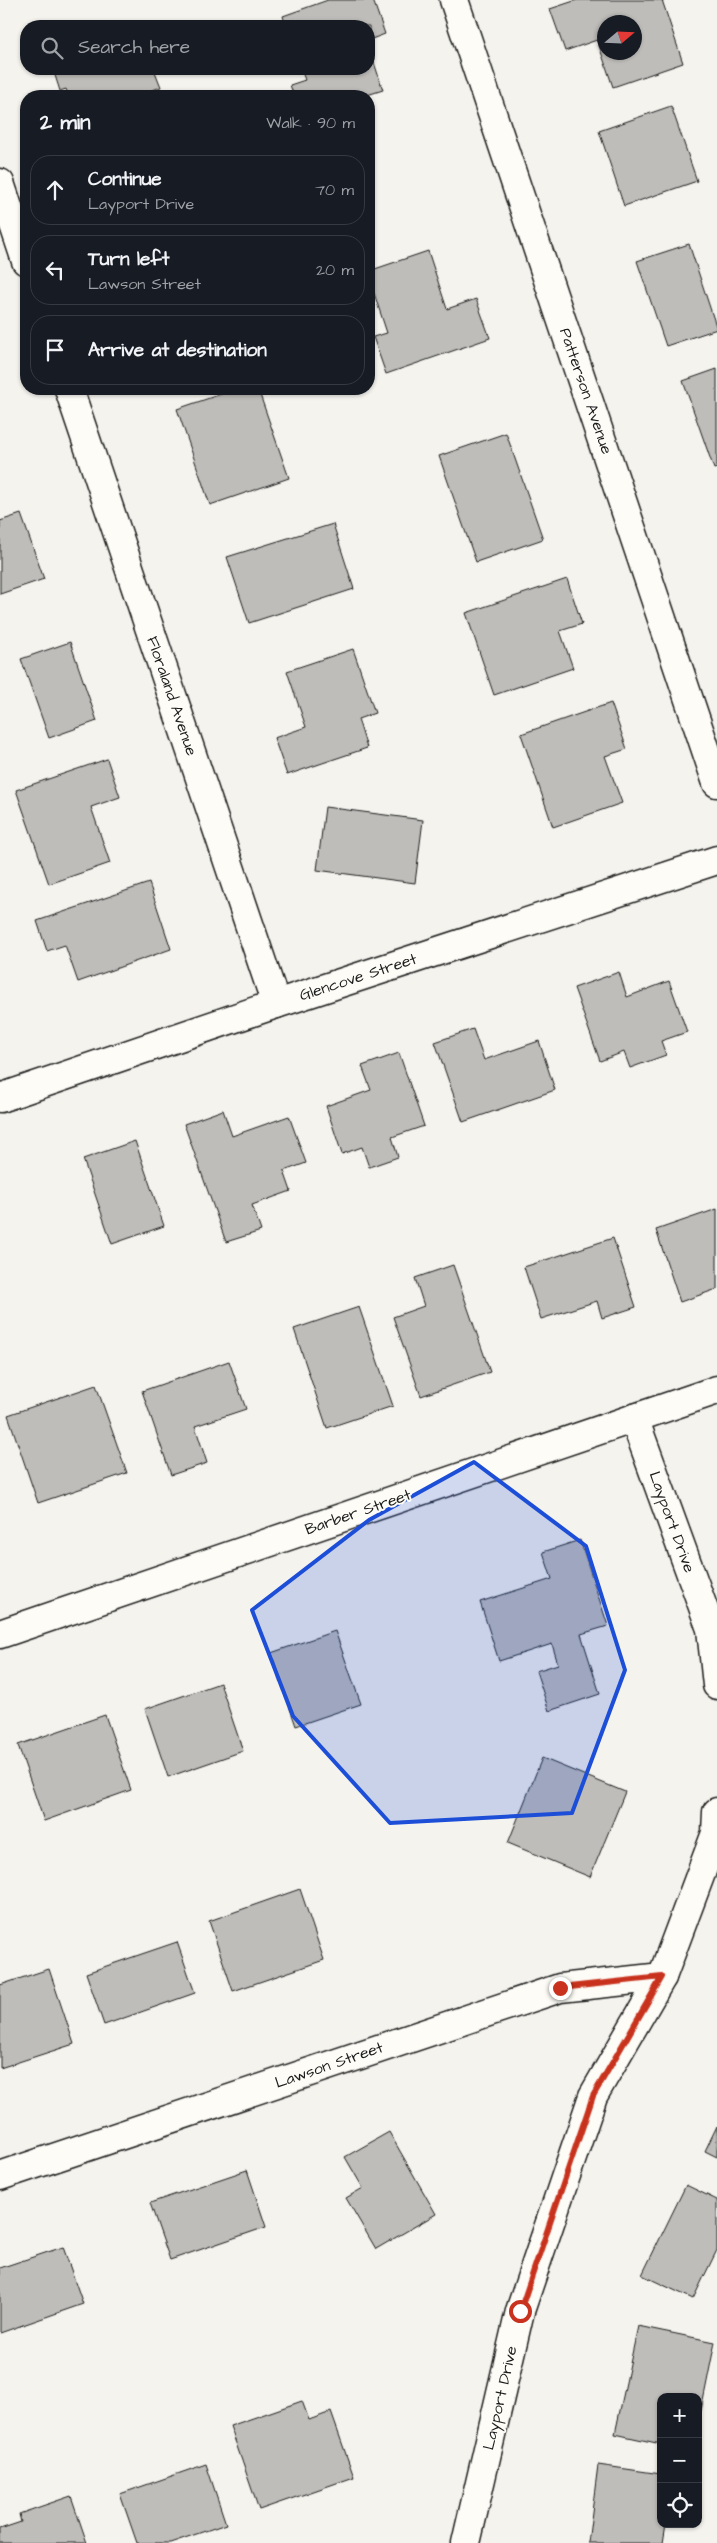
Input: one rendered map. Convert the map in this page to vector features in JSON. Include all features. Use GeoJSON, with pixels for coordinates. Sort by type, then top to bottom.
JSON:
{"type":"FeatureCollection","features":[{"type":"Feature","properties":{"kind":"street","name":"Patterson Avenue"},"geometry":{"type":"LineString","coordinates":[[454,0],[717,783]]}},
{"type":"Feature","properties":{"kind":"street"},"geometry":{"type":"LineString","coordinates":[[0,183],[20,243]]}},
{"type":"Feature","properties":{"kind":"street","name":"Floraland Avenue"},"geometry":{"type":"LineString","coordinates":[[71,395],[276,1004]]}},
{"type":"Feature","properties":{"kind":"street","name":"Glencove Street"},"geometry":{"type":"LineString","coordinates":[[0,1098],[276,1004],[717,860]]}},
{"type":"Feature","properties":{"kind":"street","name":"Barber Street"},"geometry":{"type":"LineString","coordinates":[[0,1634],[717,1390]]}},
{"type":"Feature","properties":{"kind":"street","name":"Layport Drive"},"geometry":{"type":"LineString","coordinates":[[634,1418],[711,1629],[717,1685]]}},
{"type":"Feature","properties":{"kind":"street","name":"Layport Drive"},"geometry":{"type":"LineString","coordinates":[[466,2543],[520,2311],[593,2096],[662,1977],[716,1833],[717,1812]]}},
{"type":"Feature","properties":{"kind":"street","name":"Lawson Street"},"geometry":{"type":"LineString","coordinates":[[0,2176],[560,1988],[662,1977]]}},
{"type":"Feature","properties":{"kind":"highlighted area"},"geometry":{"type":"Polygon","coordinates":[[[474,1462],[586,1546],[625,1670],[572,1813],[390,1823],[293,1716],[252,1610],[369,1520],[474,1462]]]}},
{"type":"Feature","properties":{"kind":"building"},"geometry":{"type":"Polygon","coordinates":[[[328,0],[373,0],[385,34],[375,38],[375,20],[284,20],[283,16],[328,0]]]}},
{"type":"Feature","properties":{"kind":"building"},"geometry":{"type":"Polygon","coordinates":[[[577,0],[662,0],[683,63],[613,87],[604,60],[642,60],[642,15],[597,15],[597,40],[565,51],[550,9],[577,0]]]}},
{"type":"Feature","properties":{"kind":"building"},"geometry":{"type":"Polygon","coordinates":[[[375,65],[383,90],[375,93],[375,90],[292,90],[290,85],[305,80],[303,75],[375,75],[375,65]]]}},
{"type":"Feature","properties":{"kind":"building"},"geometry":{"type":"Polygon","coordinates":[[[55,75],[156,75],[161,87],[152,90],[60,90],[55,75]]]}},
{"type":"Feature","properties":{"kind":"building"},"geometry":{"type":"Polygon","coordinates":[[[671,106],[697,181],[624,206],[599,131],[671,106]]]}},
{"type":"Feature","properties":{"kind":"building"},"geometry":{"type":"Polygon","coordinates":[[[689,244],[717,329],[666,346],[637,261],[689,244]]]}},
{"type":"Feature","properties":{"kind":"building"},"geometry":{"type":"Polygon","coordinates":[[[428,251],[447,309],[476,299],[490,338],[386,374],[375,343],[375,336],[387,333],[375,296],[375,269],[428,251]]]}},
{"type":"Feature","properties":{"kind":"building"},"geometry":{"type":"Polygon","coordinates":[[[717,369],[717,468],[714,469],[683,381],[717,369]]]}},
{"type":"Feature","properties":{"kind":"building"},"geometry":{"type":"Polygon","coordinates":[[[218,395],[260,395],[289,478],[210,505],[177,409],[218,395]]]}},
{"type":"Feature","properties":{"kind":"building"},"geometry":{"type":"Polygon","coordinates":[[[506,433],[543,539],[476,562],[439,456],[506,433]]]}},
{"type":"Feature","properties":{"kind":"building"},"geometry":{"type":"Polygon","coordinates":[[[21,514],[44,579],[0,594],[0,521],[21,514]]]}},
{"type":"Feature","properties":{"kind":"building"},"geometry":{"type":"Polygon","coordinates":[[[333,524],[354,589],[249,623],[227,557],[333,524]]]}},
{"type":"Feature","properties":{"kind":"building"},"geometry":{"type":"Polygon","coordinates":[[[567,579],[582,624],[560,631],[573,668],[494,695],[466,613],[567,579]]]}},
{"type":"Feature","properties":{"kind":"building"},"geometry":{"type":"Polygon","coordinates":[[[70,642],[97,721],[49,738],[21,659],[70,642]]]}},
{"type":"Feature","properties":{"kind":"building"},"geometry":{"type":"Polygon","coordinates":[[[353,649],[375,713],[358,719],[367,748],[287,775],[274,738],[306,727],[287,671],[353,649]]]}},
{"type":"Feature","properties":{"kind":"building"},"geometry":{"type":"Polygon","coordinates":[[[611,703],[627,749],[605,756],[622,803],[553,827],[521,734],[611,703]]]}},
{"type":"Feature","properties":{"kind":"building"},"geometry":{"type":"Polygon","coordinates":[[[107,759],[120,797],[91,807],[110,863],[49,884],[16,790],[107,759]]]}},
{"type":"Feature","properties":{"kind":"building"},"geometry":{"type":"Polygon","coordinates":[[[325,807],[423,820],[415,883],[317,870],[325,807]]]}},
{"type":"Feature","properties":{"kind":"building"},"geometry":{"type":"Polygon","coordinates":[[[149,883],[171,949],[78,982],[65,945],[47,951],[37,921],[149,883]]]}},
{"type":"Feature","properties":{"kind":"building"},"geometry":{"type":"Polygon","coordinates":[[[619,972],[627,997],[669,981],[687,1032],[661,1041],[666,1055],[630,1068],[624,1052],[600,1061],[574,988],[619,972]]]}},
{"type":"Feature","properties":{"kind":"building"},"geometry":{"type":"Polygon","coordinates":[[[473,1029],[484,1060],[539,1041],[555,1090],[463,1122],[435,1042],[473,1029]]]}},
{"type":"Feature","properties":{"kind":"building"},"geometry":{"type":"Polygon","coordinates":[[[399,1053],[424,1126],[392,1137],[398,1157],[369,1167],[362,1147],[342,1154],[326,1106],[371,1090],[362,1066],[399,1053]]]}},
{"type":"Feature","properties":{"kind":"building"},"geometry":{"type":"Polygon","coordinates":[[[223,1110],[232,1136],[289,1116],[306,1163],[284,1171],[291,1191],[252,1205],[261,1231],[226,1242],[184,1124],[223,1110]]]}},
{"type":"Feature","properties":{"kind":"building"},"geometry":{"type":"Polygon","coordinates":[[[135,1141],[164,1226],[112,1244],[83,1159],[135,1141]]]}},
{"type":"Feature","properties":{"kind":"building"},"geometry":{"type":"Polygon","coordinates":[[[717,1209],[717,1289],[680,1302],[656,1230],[717,1209]]]}},
{"type":"Feature","properties":{"kind":"building"},"geometry":{"type":"Polygon","coordinates":[[[613,1238],[636,1307],[602,1318],[597,1301],[541,1319],[524,1267],[613,1238]]]}},
{"type":"Feature","properties":{"kind":"building"},"geometry":{"type":"Polygon","coordinates":[[[453,1265],[490,1372],[421,1396],[393,1317],[424,1306],[415,1278],[453,1265]]]}},
{"type":"Feature","properties":{"kind":"building"},"geometry":{"type":"Polygon","coordinates":[[[359,1307],[393,1406],[327,1428],[294,1329],[359,1307]]]}},
{"type":"Feature","properties":{"kind":"building"},"geometry":{"type":"Polygon","coordinates":[[[229,1361],[246,1409],[195,1426],[207,1463],[171,1475],[142,1391],[229,1361]]]}},
{"type":"Feature","properties":{"kind":"building"},"geometry":{"type":"Polygon","coordinates":[[[96,1385],[127,1473],[38,1503],[8,1415],[96,1385]]]}},
{"type":"Feature","properties":{"kind":"building"},"geometry":{"type":"Polygon","coordinates":[[[580,1540],[608,1626],[581,1634],[600,1694],[549,1711],[536,1671],[558,1664],[552,1644],[499,1661],[480,1602],[552,1579],[543,1552],[580,1540]]]}},
{"type":"Feature","properties":{"kind":"building"},"geometry":{"type":"Polygon","coordinates":[[[335,1631],[361,1704],[296,1726],[271,1653],[335,1631]]]}},
{"type":"Feature","properties":{"kind":"building"},"geometry":{"type":"Polygon","coordinates":[[[220,1683],[243,1751],[168,1777],[145,1709],[220,1683]]]}},
{"type":"Feature","properties":{"kind":"building"},"geometry":{"type":"Polygon","coordinates":[[[105,1715],[131,1790],[44,1821],[18,1745],[105,1715]]]}},
{"type":"Feature","properties":{"kind":"building"},"geometry":{"type":"Polygon","coordinates":[[[542,1758],[625,1792],[590,1877],[508,1843],[542,1758]]]}},
{"type":"Feature","properties":{"kind":"building"},"geometry":{"type":"Polygon","coordinates":[[[300,1889],[324,1960],[233,1991],[209,1921],[300,1889]]]}},
{"type":"Feature","properties":{"kind":"building"},"geometry":{"type":"Polygon","coordinates":[[[177,1942],[195,1993],[104,2025],[86,1973],[177,1942]]]}},
{"type":"Feature","properties":{"kind":"building"},"geometry":{"type":"Polygon","coordinates":[[[49,1969],[74,2044],[0,2068],[0,1985],[49,1969]]]}},
{"type":"Feature","properties":{"kind":"building"},"geometry":{"type":"Polygon","coordinates":[[[717,2126],[717,2157],[705,2151],[717,2126]]]}},
{"type":"Feature","properties":{"kind":"building"},"geometry":{"type":"Polygon","coordinates":[[[389,2132],[436,2214],[376,2249],[346,2198],[363,2188],[345,2157],[389,2132]]]}},
{"type":"Feature","properties":{"kind":"building"},"geometry":{"type":"Polygon","coordinates":[[[247,2170],[266,2227],[170,2260],[150,2203],[247,2170]]]}},
{"type":"Feature","properties":{"kind":"building"},"geometry":{"type":"Polygon","coordinates":[[[686,2185],[717,2200],[717,2250],[693,2299],[642,2275],[686,2185]]]}},
{"type":"Feature","properties":{"kind":"building"},"geometry":{"type":"Polygon","coordinates":[[[63,2247],[83,2304],[0,2333],[0,2268],[63,2247]]]}},
{"type":"Feature","properties":{"kind":"building"},"geometry":{"type":"Polygon","coordinates":[[[638,2326],[715,2342],[702,2406],[702,2393],[657,2393],[657,2443],[615,2434],[638,2326]]]}},
{"type":"Feature","properties":{"kind":"building"},"geometry":{"type":"Polygon","coordinates":[[[302,2401],[309,2420],[331,2412],[354,2477],[259,2510],[230,2426],[302,2401]]]}},
{"type":"Feature","properties":{"kind":"building"},"geometry":{"type":"Polygon","coordinates":[[[206,2464],[226,2524],[170,2543],[137,2543],[120,2494],[206,2464]]]}},
{"type":"Feature","properties":{"kind":"building"},"geometry":{"type":"Polygon","coordinates":[[[598,2465],[657,2473],[657,2528],[665,2528],[663,2543],[588,2543],[598,2465]]]}},
{"type":"Feature","properties":{"kind":"building"},"geometry":{"type":"Polygon","coordinates":[[[71,2496],[87,2543],[0,2543],[0,2529],[21,2522],[19,2514],[71,2496]]]}},
{"type":"Feature","properties":{"kind":"route"},"geometry":{"type":"LineString","coordinates":[[520,2311],[593,2096],[662,1977],[560,1988]]}}]}
